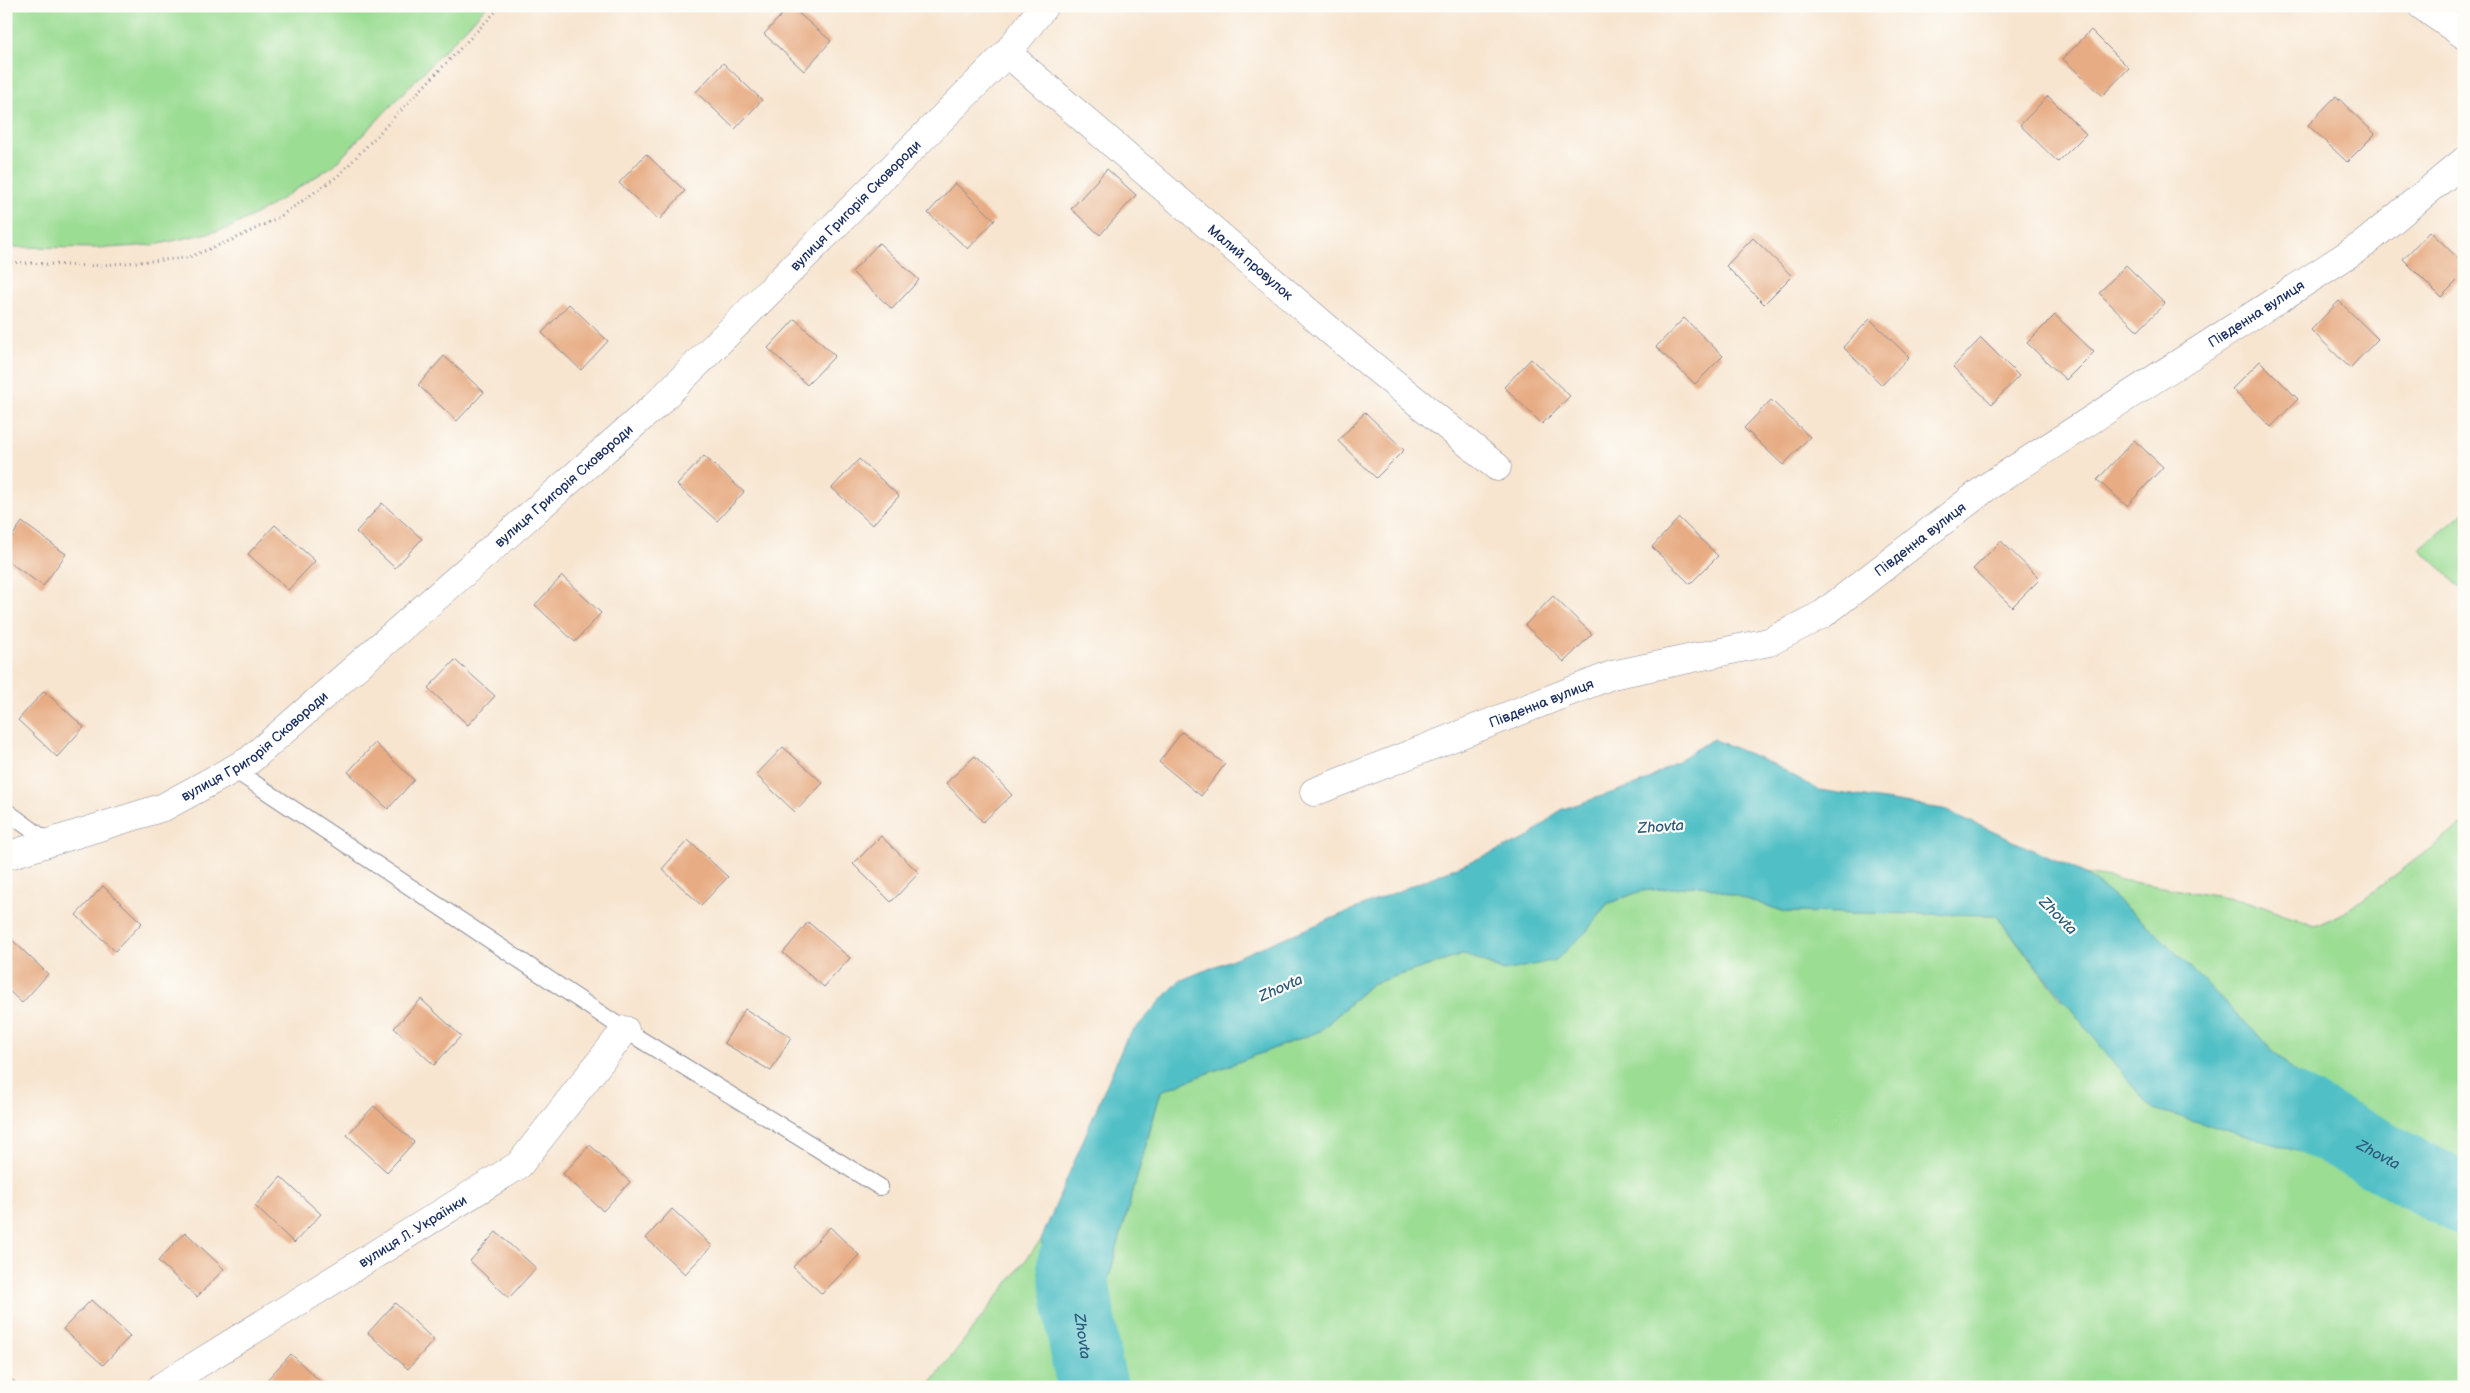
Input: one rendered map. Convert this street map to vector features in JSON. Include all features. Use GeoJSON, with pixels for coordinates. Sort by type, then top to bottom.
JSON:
{"type":"FeatureCollection","features":[{"type":"Feature","properties":{"kind":"street","name":"вулиця Григорія Сковороди"},"geometry":{"type":"LineString","coordinates":[[6,856],[164,807],[250,760],[657,404],[1008,53],[1044,6]]}},
{"type":"Feature","properties":{"kind":"street"},"geometry":{"type":"LineString","coordinates":[[2422,6],[2464,35]]}},
{"type":"Feature","properties":{"kind":"street","name":"Малий провулок"},"geometry":{"type":"LineString","coordinates":[[1008,53],[1340,339],[1497,467]]}},
{"type":"Feature","properties":{"kind":"street","name":"Південна вулиця"},"geometry":{"type":"LineString","coordinates":[[1314,792],[1612,675],[1769,642],[1823,614],[1987,486],[2364,244],[2464,161]]}},
{"type":"Feature","properties":{"kind":"street","name":"вулиця Л. Українки"},"geometry":{"type":"LineString","coordinates":[[161,1387],[519,1165],[625,1030]]}},
{"type":"Feature","properties":{"kind":"lane"},"geometry":{"type":"LineString","coordinates":[[233,769],[625,1030],[880,1187]]}},
{"type":"Feature","properties":{"kind":"lane"},"geometry":{"type":"LineString","coordinates":[[6,811],[50,843]]}},
{"type":"Feature","properties":{"kind":"path"},"geometry":{"type":"LineString","coordinates":[[6,262],[89,266],[187,258],[239,237],[279,217],[338,176],[501,6]]}},
{"type":"Feature","properties":{"kind":"green space"},"geometry":{"type":"Polygon","coordinates":[[[6,6],[487,6],[334,165],[267,208],[227,229],[154,245],[106,248],[6,247],[6,6]]]}},
{"type":"Feature","properties":{"kind":"green space"},"geometry":{"type":"Polygon","coordinates":[[[2464,513],[2464,591],[2420,549],[2464,513]]]}},
{"type":"Feature","properties":{"kind":"green space"},"geometry":{"type":"Polygon","coordinates":[[[2464,823],[2464,1387],[928,1387],[1041,1240],[1086,1358],[1161,1091],[1320,1031],[1371,984],[1465,954],[1504,971],[1586,932],[1607,904],[1641,891],[1703,885],[1786,912],[1996,915],[2061,999],[2375,1153],[2154,931],[2086,874],[2250,902],[2315,926],[2346,912],[2464,823]]]}},
{"type":"Feature","properties":{"kind":"water"},"geometry":{"type":"Polygon","coordinates":[[[1713,739],[1771,763],[1819,790],[1943,809],[2086,874],[2154,931],[2375,1153],[2341,1164],[2150,1108],[1996,915],[1786,912],[1703,885],[1641,891],[1607,904],[1586,932],[1556,960],[1504,971],[1465,954],[1371,984],[1320,1031],[1161,1091],[1086,1359],[1041,1240],[1126,1039],[1179,981],[1528,838],[1560,810],[1644,782],[1713,739]]]}},
{"type":"Feature","properties":{"kind":"building"},"geometry":{"type":"Polygon","coordinates":[[[790,6],[831,41],[804,71],[764,34],[790,6]]]}},
{"type":"Feature","properties":{"kind":"building"},"geometry":{"type":"Polygon","coordinates":[[[2091,30],[2129,68],[2102,96],[2063,59],[2091,30]]]}},
{"type":"Feature","properties":{"kind":"building"},"geometry":{"type":"Polygon","coordinates":[[[723,63],[762,100],[735,129],[696,92],[723,63]]]}},
{"type":"Feature","properties":{"kind":"building"},"geometry":{"type":"Polygon","coordinates":[[[2048,96],[2086,134],[2058,162],[2020,125],[2048,96]]]}},
{"type":"Feature","properties":{"kind":"building"},"geometry":{"type":"Polygon","coordinates":[[[2336,96],[2375,134],[2347,162],[2308,125],[2336,96]]]}},
{"type":"Feature","properties":{"kind":"building"},"geometry":{"type":"Polygon","coordinates":[[[646,154],[685,191],[659,220],[619,183],[646,154]]]}},
{"type":"Feature","properties":{"kind":"building"},"geometry":{"type":"Polygon","coordinates":[[[1107,169],[1136,195],[1100,235],[1071,209],[1107,169]]]}},
{"type":"Feature","properties":{"kind":"building"},"geometry":{"type":"Polygon","coordinates":[[[955,183],[995,220],[968,249],[928,213],[955,183]]]}},
{"type":"Feature","properties":{"kind":"building"},"geometry":{"type":"Polygon","coordinates":[[[2430,231],[2464,264],[2464,274],[2441,297],[2403,259],[2430,231]]]}},
{"type":"Feature","properties":{"kind":"building"},"geometry":{"type":"Polygon","coordinates":[[[1753,238],[1792,276],[1764,304],[1726,266],[1753,238]]]}},
{"type":"Feature","properties":{"kind":"building"},"geometry":{"type":"Polygon","coordinates":[[[879,243],[919,280],[892,309],[852,272],[879,243]]]}},
{"type":"Feature","properties":{"kind":"building"},"geometry":{"type":"Polygon","coordinates":[[[2126,265],[2165,303],[2138,331],[2099,293],[2126,265]]]}},
{"type":"Feature","properties":{"kind":"building"},"geometry":{"type":"Polygon","coordinates":[[[2339,301],[2378,339],[2350,368],[2311,330],[2339,301]]]}},
{"type":"Feature","properties":{"kind":"building"},"geometry":{"type":"Polygon","coordinates":[[[569,304],[608,341],[581,370],[542,333],[569,304]]]}},
{"type":"Feature","properties":{"kind":"building"},"geometry":{"type":"Polygon","coordinates":[[[2055,315],[2094,352],[2066,380],[2027,343],[2055,315]]]}},
{"type":"Feature","properties":{"kind":"building"},"geometry":{"type":"Polygon","coordinates":[[[1684,318],[1723,356],[1695,384],[1656,347],[1684,318]]]}},
{"type":"Feature","properties":{"kind":"building"},"geometry":{"type":"Polygon","coordinates":[[[795,319],[835,356],[807,385],[768,348],[795,319]]]}},
{"type":"Feature","properties":{"kind":"building"},"geometry":{"type":"Polygon","coordinates":[[[1870,319],[1909,357],[1882,385],[1843,347],[1870,319]]]}},
{"type":"Feature","properties":{"kind":"building"},"geometry":{"type":"Polygon","coordinates":[[[1981,338],[2019,376],[1992,404],[1953,367],[1981,338]]]}},
{"type":"Feature","properties":{"kind":"building"},"geometry":{"type":"Polygon","coordinates":[[[444,356],[484,392],[457,421],[418,385],[444,356]]]}},
{"type":"Feature","properties":{"kind":"building"},"geometry":{"type":"Polygon","coordinates":[[[1531,359],[1570,396],[1542,424],[1504,387],[1531,359]]]}},
{"type":"Feature","properties":{"kind":"building"},"geometry":{"type":"Polygon","coordinates":[[[2260,361],[2298,399],[2271,427],[2232,389],[2260,361]]]}},
{"type":"Feature","properties":{"kind":"building"},"geometry":{"type":"Polygon","coordinates":[[[1771,400],[1810,437],[1783,465],[1744,428],[1771,400]]]}},
{"type":"Feature","properties":{"kind":"building"},"geometry":{"type":"Polygon","coordinates":[[[1365,412],[1404,450],[1376,478],[1338,441],[1365,412]]]}},
{"type":"Feature","properties":{"kind":"building"},"geometry":{"type":"Polygon","coordinates":[[[2134,440],[2163,467],[2127,506],[2097,480],[2134,440]]]}},
{"type":"Feature","properties":{"kind":"building"},"geometry":{"type":"Polygon","coordinates":[[[704,456],[744,492],[717,521],[677,485],[704,456]]]}},
{"type":"Feature","properties":{"kind":"building"},"geometry":{"type":"Polygon","coordinates":[[[859,459],[899,496],[872,525],[832,488],[859,459]]]}},
{"type":"Feature","properties":{"kind":"building"},"geometry":{"type":"Polygon","coordinates":[[[382,503],[422,539],[395,568],[356,532],[382,503]]]}},
{"type":"Feature","properties":{"kind":"building"},"geometry":{"type":"Polygon","coordinates":[[[1679,518],[1718,556],[1690,584],[1652,547],[1679,518]]]}},
{"type":"Feature","properties":{"kind":"building"},"geometry":{"type":"Polygon","coordinates":[[[22,522],[66,554],[43,586],[6,560],[6,545],[22,522]]]}},
{"type":"Feature","properties":{"kind":"building"},"geometry":{"type":"Polygon","coordinates":[[[275,525],[315,561],[288,590],[248,554],[275,525]]]}},
{"type":"Feature","properties":{"kind":"building"},"geometry":{"type":"Polygon","coordinates":[[[2001,541],[2040,579],[2012,607],[1973,569],[2001,541]]]}},
{"type":"Feature","properties":{"kind":"building"},"geometry":{"type":"Polygon","coordinates":[[[562,576],[601,613],[575,642],[535,605],[562,576]]]}},
{"type":"Feature","properties":{"kind":"building"},"geometry":{"type":"Polygon","coordinates":[[[1553,596],[1592,634],[1564,662],[1525,625],[1553,596]]]}},
{"type":"Feature","properties":{"kind":"building"},"geometry":{"type":"Polygon","coordinates":[[[455,660],[495,696],[468,725],[428,688],[455,660]]]}},
{"type":"Feature","properties":{"kind":"building"},"geometry":{"type":"Polygon","coordinates":[[[44,691],[84,727],[57,757],[18,720],[44,691]]]}},
{"type":"Feature","properties":{"kind":"building"},"geometry":{"type":"Polygon","coordinates":[[[1182,732],[1225,764],[1201,796],[1159,762],[1182,732]]]}},
{"type":"Feature","properties":{"kind":"building"},"geometry":{"type":"Polygon","coordinates":[[[375,743],[414,780],[388,809],[348,772],[375,743]]]}},
{"type":"Feature","properties":{"kind":"building"},"geometry":{"type":"Polygon","coordinates":[[[783,747],[823,783],[795,812],[756,775],[783,747]]]}},
{"type":"Feature","properties":{"kind":"building"},"geometry":{"type":"Polygon","coordinates":[[[975,756],[1012,795],[983,822],[946,783],[975,756]]]}},
{"type":"Feature","properties":{"kind":"building"},"geometry":{"type":"Polygon","coordinates":[[[881,836],[919,873],[891,902],[853,864],[881,836]]]}},
{"type":"Feature","properties":{"kind":"building"},"geometry":{"type":"Polygon","coordinates":[[[688,840],[728,877],[701,905],[662,869],[688,840]]]}},
{"type":"Feature","properties":{"kind":"building"},"geometry":{"type":"Polygon","coordinates":[[[103,886],[142,923],[115,951],[76,915],[103,886]]]}},
{"type":"Feature","properties":{"kind":"building"},"geometry":{"type":"Polygon","coordinates":[[[808,922],[850,958],[824,987],[783,953],[808,922]]]}},
{"type":"Feature","properties":{"kind":"building"},"geometry":{"type":"Polygon","coordinates":[[[9,937],[48,974],[22,1003],[6,988],[6,940],[9,937]]]}},
{"type":"Feature","properties":{"kind":"building"},"geometry":{"type":"Polygon","coordinates":[[[421,999],[461,1036],[434,1065],[394,1028],[421,999]]]}},
{"type":"Feature","properties":{"kind":"building"},"geometry":{"type":"Polygon","coordinates":[[[745,1009],[791,1037],[771,1071],[724,1043],[745,1009]]]}},
{"type":"Feature","properties":{"kind":"building"},"geometry":{"type":"Polygon","coordinates":[[[374,1106],[414,1142],[387,1172],[347,1135],[374,1106]]]}},
{"type":"Feature","properties":{"kind":"building"},"geometry":{"type":"Polygon","coordinates":[[[590,1145],[630,1182],[603,1211],[563,1174],[590,1145]]]}},
{"type":"Feature","properties":{"kind":"building"},"geometry":{"type":"Polygon","coordinates":[[[281,1177],[321,1214],[294,1243],[255,1206],[281,1177]]]}},
{"type":"Feature","properties":{"kind":"building"},"geometry":{"type":"Polygon","coordinates":[[[672,1209],[712,1246],[685,1274],[646,1238],[672,1209]]]}},
{"type":"Feature","properties":{"kind":"building"},"geometry":{"type":"Polygon","coordinates":[[[830,1227],[859,1255],[822,1294],[793,1267],[830,1227]]]}},
{"type":"Feature","properties":{"kind":"building"},"geometry":{"type":"Polygon","coordinates":[[[185,1232],[224,1269],[197,1297],[158,1261],[185,1232]]]}},
{"type":"Feature","properties":{"kind":"building"},"geometry":{"type":"Polygon","coordinates":[[[496,1232],[536,1268],[509,1298],[470,1261],[496,1232]]]}},
{"type":"Feature","properties":{"kind":"building"},"geometry":{"type":"Polygon","coordinates":[[[91,1300],[130,1336],[103,1365],[63,1329],[91,1300]]]}},
{"type":"Feature","properties":{"kind":"building"},"geometry":{"type":"Polygon","coordinates":[[[395,1303],[434,1340],[408,1369],[368,1333],[395,1303]]]}},
{"type":"Feature","properties":{"kind":"building"},"geometry":{"type":"Polygon","coordinates":[[[291,1354],[326,1387],[268,1387],[264,1383],[291,1354]]]}},
{"type":"Feature","properties":{"kind":"building"},"geometry":{"type":"Polygon","coordinates":[[[6,1374],[20,1387],[6,1387],[6,1374]]]}},
{"type":"Feature","properties":{"kind":"waterway","name":"Zhovta"},"geometry":{"type":"LineString","coordinates":[[2291,1108],[2464,1200]]}},
{"type":"Feature","properties":{"kind":"waterway","name":"Zhovta"},"geometry":{"type":"LineString","coordinates":[[1072,1263],[1086,1359],[1093,1387]]}}]}
